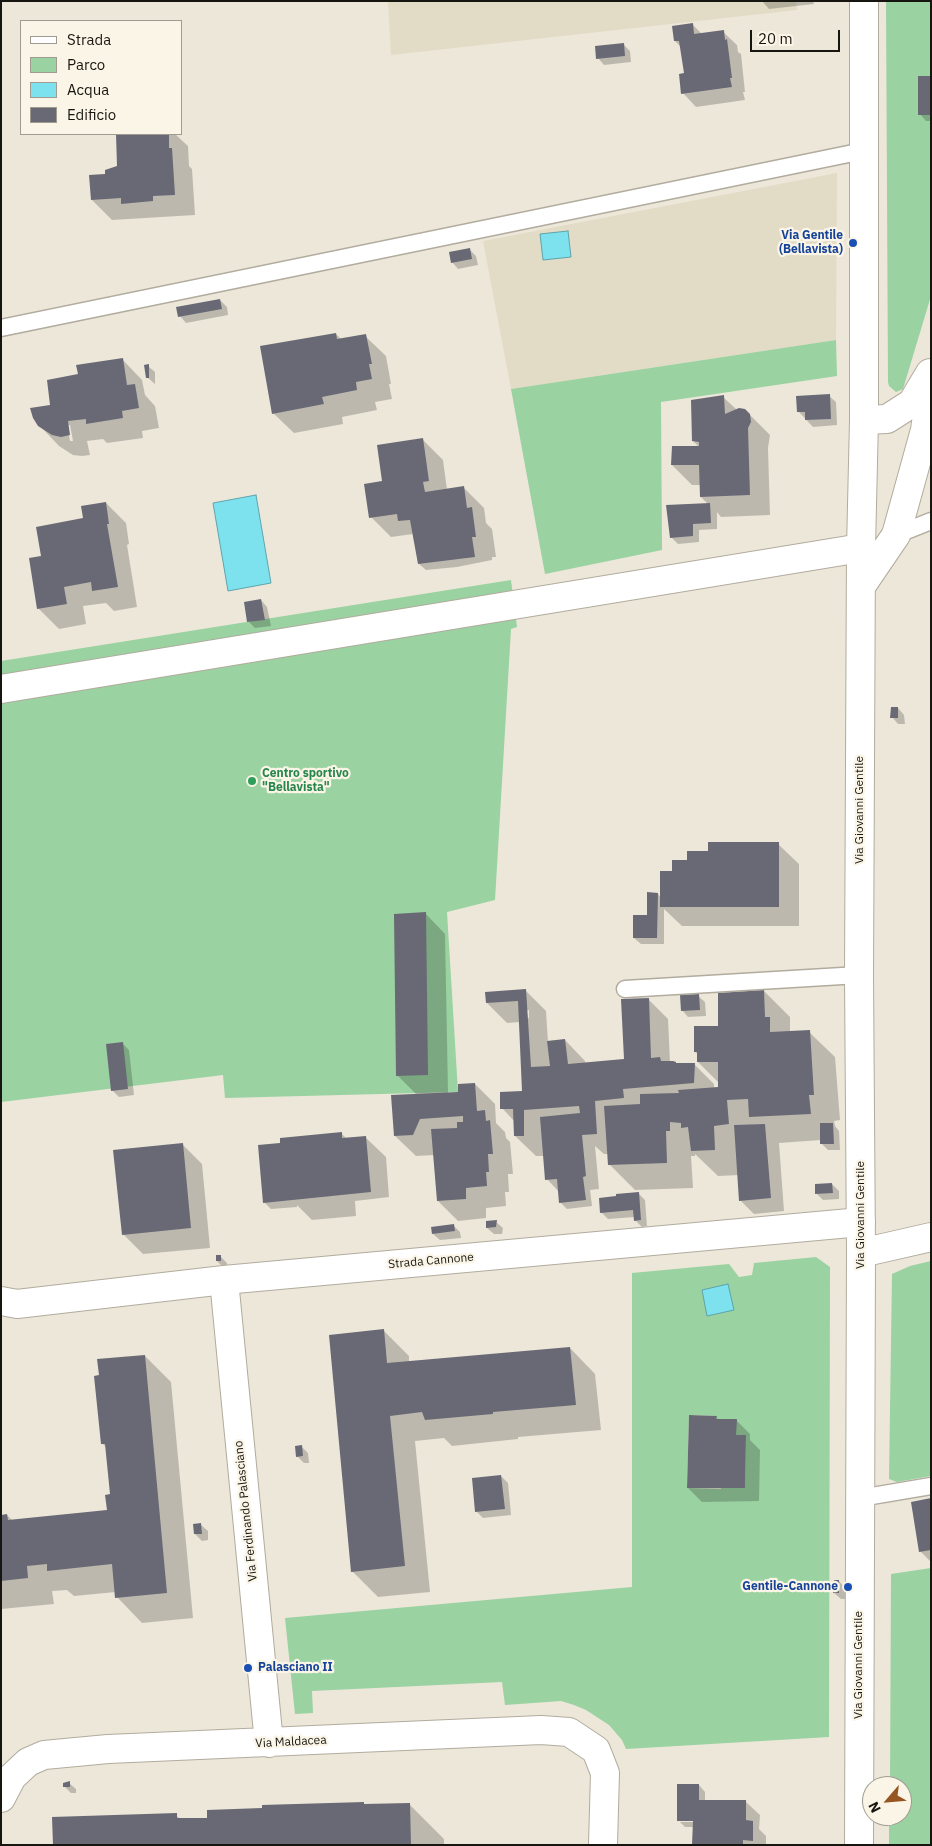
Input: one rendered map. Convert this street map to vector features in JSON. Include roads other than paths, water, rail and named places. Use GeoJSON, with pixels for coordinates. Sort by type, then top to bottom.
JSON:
{"type":"FeatureCollection","features":[{"type":"Feature","properties":{"kind":"street","name":"Via Giovanni Gentile"},"geometry":{"type":"LineString","coordinates":[[859,1845],[861,1222],[859,975],[861,548],[864,420],[864,1]]}},
{"type":"Feature","properties":{"kind":"street"},"geometry":{"type":"LineString","coordinates":[[864,420],[887,419],[912,403],[931,372]]}},
{"type":"Feature","properties":{"kind":"street"},"geometry":{"type":"LineString","coordinates":[[862,585],[896,535],[925,430],[931,387]]}},
{"type":"Feature","properties":{"kind":"street"},"geometry":{"type":"LineString","coordinates":[[1,689],[861,548]]}},
{"type":"Feature","properties":{"kind":"street","name":"Strada Cannone"},"geometry":{"type":"LineString","coordinates":[[1,1301],[17,1304],[224,1280],[861,1222]]}},
{"type":"Feature","properties":{"kind":"street"},"geometry":{"type":"LineString","coordinates":[[861,1253],[931,1238]]}},
{"type":"Feature","properties":{"kind":"street","name":"Via Ferdinando Palasciano"},"geometry":{"type":"LineString","coordinates":[[224,1280],[269,1743]]}},
{"type":"Feature","properties":{"kind":"street","name":"Via Maldacea"},"geometry":{"type":"LineString","coordinates":[[1,1798],[12,1777],[28,1762],[44,1754],[108,1749],[541,1730],[569,1732],[596,1750],[605,1773],[603,1845]]}},
{"type":"Feature","properties":{"kind":"lane"},"geometry":{"type":"LineString","coordinates":[[1,328],[863,151]]}},
{"type":"Feature","properties":{"kind":"lane"},"geometry":{"type":"LineString","coordinates":[[896,535],[931,521]]}},
{"type":"Feature","properties":{"kind":"lane"},"geometry":{"type":"LineString","coordinates":[[625,989],[859,975]]}},
{"type":"Feature","properties":{"kind":"lane"},"geometry":{"type":"LineString","coordinates":[[860,1498],[931,1486]]}},
{"type":"Feature","properties":{"kind":"water"},"geometry":{"type":"Polygon","coordinates":[[[568,231],[571,257],[543,260],[540,234],[568,231]]]}},
{"type":"Feature","properties":{"kind":"water"},"geometry":{"type":"Polygon","coordinates":[[[256,495],[271,583],[228,591],[213,503],[256,495]]]}},
{"type":"Feature","properties":{"kind":"water"},"geometry":{"type":"Polygon","coordinates":[[[728,1284],[734,1310],[707,1316],[702,1290],[728,1284]]]}},
{"type":"Feature","properties":{"kind":"place","name":"Via Gentile (Bellavista)"},"geometry":{"type":"Point","coordinates":[853,243]}},
{"type":"Feature","properties":{"kind":"place","name":"Centro sportivo \"Bellavista\""},"geometry":{"type":"Point","coordinates":[252,781]}},
{"type":"Feature","properties":{"kind":"place","name":"Gentile-Cannone"},"geometry":{"type":"Point","coordinates":[848,1587]}},
{"type":"Feature","properties":{"kind":"place","name":"Palasciano II"},"geometry":{"type":"Point","coordinates":[248,1668]}}]}
